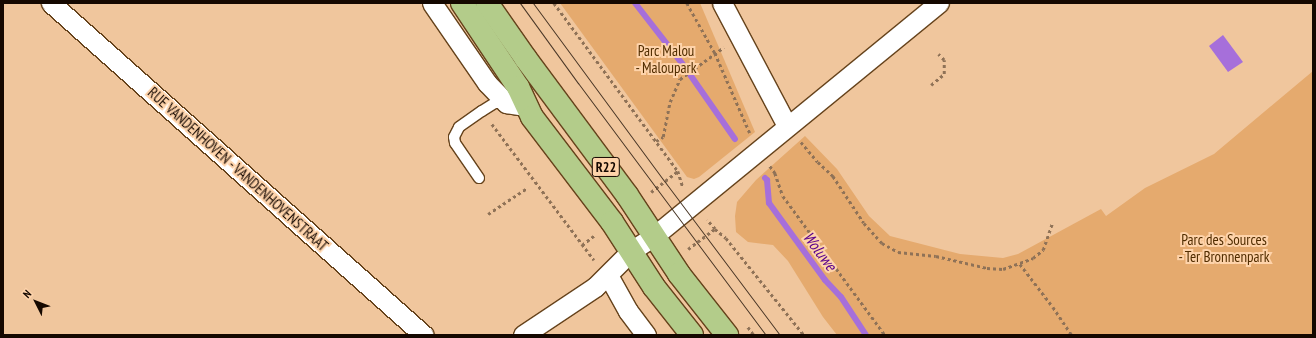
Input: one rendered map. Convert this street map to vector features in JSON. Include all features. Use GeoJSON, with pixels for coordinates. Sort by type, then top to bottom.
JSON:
{"type":"FeatureCollection","features":[{"type":"Feature","properties":{"kind":"highway","name":"R22"},"geometry":{"type":"LineString","coordinates":[[462,3],[518,87],[516,104],[612,222],[654,287],[692,335]]}},
{"type":"Feature","properties":{"kind":"highway","name":"R22"},"geometry":{"type":"LineString","coordinates":[[487,3],[526,59],[627,195],[683,279],[727,335]]}},
{"type":"Feature","properties":{"kind":"street","name":"RUE VANDENHOVEN - VANDENHOVENSTRAAT"},"geometry":{"type":"LineString","coordinates":[[51,3],[424,335]]}},
{"type":"Feature","properties":{"kind":"street"},"geometry":{"type":"LineString","coordinates":[[432,3],[487,83],[516,104]]}},
{"type":"Feature","properties":{"kind":"street"},"geometry":{"type":"LineString","coordinates":[[722,3],[787,126]]}},
{"type":"Feature","properties":{"kind":"street"},"geometry":{"type":"LineString","coordinates":[[523,335],[595,287],[631,251],[654,236],[939,3]]}},
{"type":"Feature","properties":{"kind":"street"},"geometry":{"type":"LineString","coordinates":[[608,275],[628,311],[646,335]]}},
{"type":"Feature","properties":{"kind":"lane"},"geometry":{"type":"LineString","coordinates":[[482,111],[488,96],[487,83]]}},
{"type":"Feature","properties":{"kind":"lane"},"geometry":{"type":"LineString","coordinates":[[479,178],[455,143],[454,137],[459,127],[496,103],[516,104]]}},
{"type":"Feature","properties":{"kind":"path"},"geometry":{"type":"LineString","coordinates":[[554,3],[678,171]]}},
{"type":"Feature","properties":{"kind":"path"},"geometry":{"type":"LineString","coordinates":[[687,3],[715,53],[757,151],[775,173],[783,196],[885,335]]}},
{"type":"Feature","properties":{"kind":"path"},"geometry":{"type":"LineString","coordinates":[[656,141],[663,137],[670,102],[680,79],[715,53],[740,38]]}},
{"type":"Feature","properties":{"kind":"path"},"geometry":{"type":"LineString","coordinates":[[931,85],[944,74],[944,60],[938,54]]}},
{"type":"Feature","properties":{"kind":"path"},"geometry":{"type":"LineString","coordinates":[[482,111],[592,257]]}},
{"type":"Feature","properties":{"kind":"path"},"geometry":{"type":"LineString","coordinates":[[787,126],[818,162],[833,176],[864,223],[882,243],[898,252],[936,256],[987,268],[1003,269],[1033,258],[1043,250],[1052,224]]}},
{"type":"Feature","properties":{"kind":"path"},"geometry":{"type":"LineString","coordinates":[[488,214],[528,188]]}},
{"type":"Feature","properties":{"kind":"path"},"geometry":{"type":"LineString","coordinates":[[714,229],[726,238],[804,335]]}},
{"type":"Feature","properties":{"kind":"path"},"geometry":{"type":"LineString","coordinates":[[1020,264],[1054,307],[1072,335]]}},
{"type":"Feature","properties":{"kind":"green space","name":"Parc Malou - Maloupark"},"geometry":{"type":"Polygon","coordinates":[[[560,3],[700,3],[755,132],[699,177],[694,179],[687,177],[560,3]]]}},
{"type":"Feature","properties":{"kind":"green space","name":"Parc des Sources - Ter Bronnenpark"},"geometry":{"type":"Polygon","coordinates":[[[1313,71],[1313,335],[837,335],[823,317],[788,261],[773,245],[748,242],[736,232],[735,216],[737,202],[756,180],[805,136],[837,169],[869,216],[890,236],[960,254],[1003,258],[1018,254],[1101,209],[1106,216],[1145,188],[1214,154],[1313,71]]]}},
{"type":"Feature","properties":{"kind":"shaded area"},"geometry":{"type":"Polygon","coordinates":[[[1223,35],[1243,62],[1228,72],[1209,46],[1223,35]]]}},
{"type":"Feature","properties":{"kind":"waterway","name":"Woluwe"},"geometry":{"type":"LineString","coordinates":[[635,3],[684,66],[735,139]]}},
{"type":"Feature","properties":{"kind":"waterway","name":"Woluwe"},"geometry":{"type":"LineString","coordinates":[[765,178],[767,180],[769,203],[825,280],[841,297],[866,335]]}},
{"type":"Feature","properties":{"kind":"tram line"},"geometry":{"type":"LineString","coordinates":[[520,3],[766,335]]}},
{"type":"Feature","properties":{"kind":"tram line"},"geometry":{"type":"LineString","coordinates":[[533,3],[780,335]]}}]}
